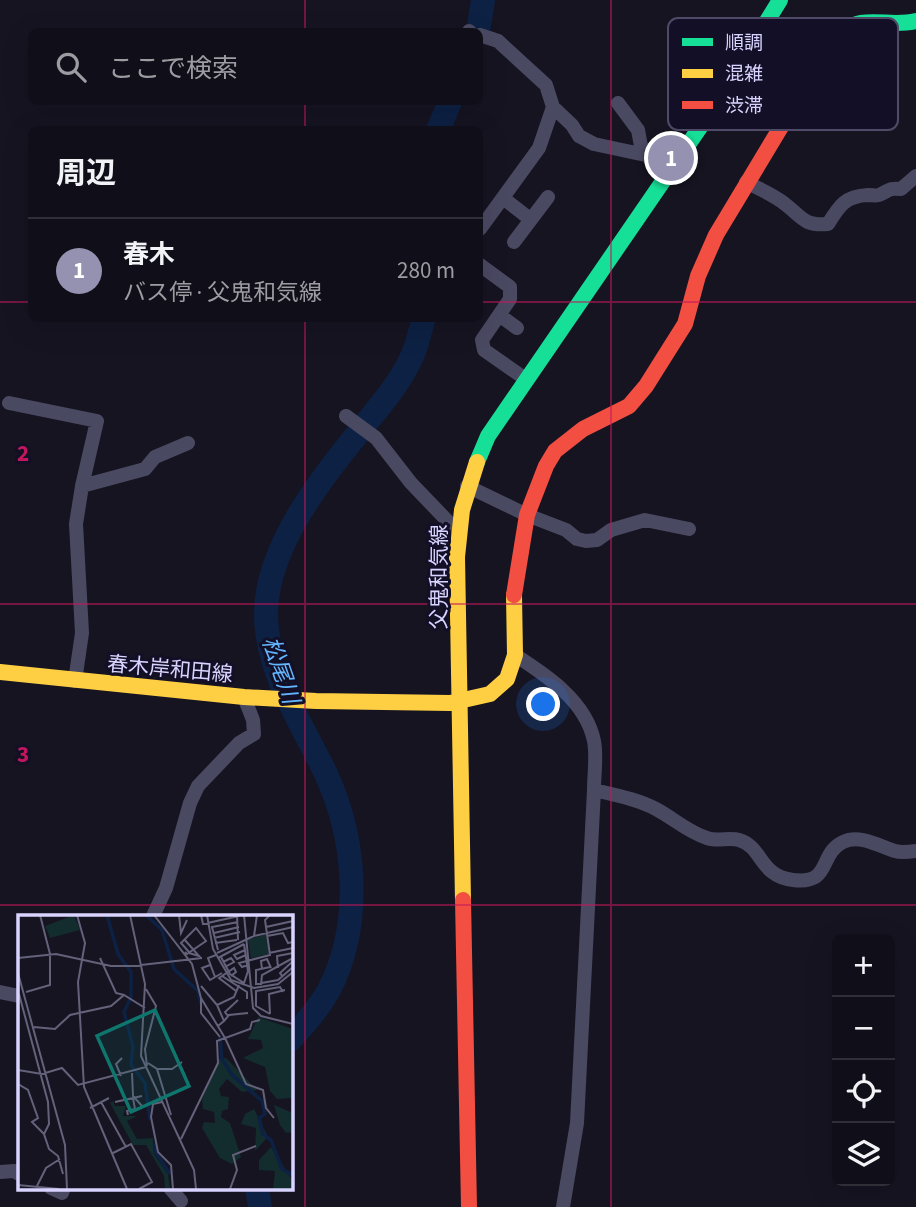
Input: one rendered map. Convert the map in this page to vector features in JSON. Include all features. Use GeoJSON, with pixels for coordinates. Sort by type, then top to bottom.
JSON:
{"type":"FeatureCollection","features":[{"type":"Feature","properties":{"kind":"main road","name":"父鬼和気線"},"geometry":{"type":"LineString","coordinates":[[769,18],[780,0]]}},
{"type":"Feature","properties":{"kind":"main road"},"geometry":{"type":"LineString","coordinates":[[898,23],[916,21]]}},
{"type":"Feature","properties":{"kind":"main road","name":"父鬼和気線"},"geometry":{"type":"LineString","coordinates":[[469,1207],[458,533],[467,486],[488,436],[696,130]]}},
{"type":"Feature","properties":{"kind":"main road"},"geometry":{"type":"LineString","coordinates":[[515,655],[513,604],[527,515],[546,466],[555,451],[583,429],[629,406],[646,386],[685,324],[698,276],[716,235],[780,130]]}},
{"type":"Feature","properties":{"kind":"main road","name":"春木岸和田線"},"geometry":{"type":"LineString","coordinates":[[0,673],[251,697],[450,703],[490,694],[507,679],[515,655]]}},
{"type":"Feature","properties":{"kind":"street"},"geometry":{"type":"LineString","coordinates":[[483,36],[498,41],[546,85],[554,107],[579,136],[594,144],[650,156],[671,168]]}},
{"type":"Feature","properties":{"kind":"street"},"geometry":{"type":"LineString","coordinates":[[618,103],[638,130],[641,146],[650,156]]}},
{"type":"Feature","properties":{"kind":"street"},"geometry":{"type":"LineString","coordinates":[[483,225],[539,148],[554,107]]}},
{"type":"Feature","properties":{"kind":"street"},"geometry":{"type":"LineString","coordinates":[[746,182],[785,203],[801,220],[815,225],[828,224],[841,204],[849,199],[878,196],[890,188],[901,189],[916,176]]}},
{"type":"Feature","properties":{"kind":"street"},"geometry":{"type":"LineString","coordinates":[[514,242],[548,197]]}},
{"type":"Feature","properties":{"kind":"street"},"geometry":{"type":"LineString","coordinates":[[503,198],[530,219]]}},
{"type":"Feature","properties":{"kind":"street"},"geometry":{"type":"LineString","coordinates":[[483,267],[510,287],[510,299],[482,340],[484,350],[527,380]]}},
{"type":"Feature","properties":{"kind":"street"},"geometry":{"type":"LineString","coordinates":[[499,315],[517,328]]}},
{"type":"Feature","properties":{"kind":"street"},"geometry":{"type":"LineString","coordinates":[[9,403],[97,421],[76,524],[82,633],[75,681]]}},
{"type":"Feature","properties":{"kind":"street"},"geometry":{"type":"LineString","coordinates":[[349,418],[376,438],[411,483],[458,533]]}},
{"type":"Feature","properties":{"kind":"street"},"geometry":{"type":"LineString","coordinates":[[82,486],[145,469],[155,457],[188,443]]}},
{"type":"Feature","properties":{"kind":"street"},"geometry":{"type":"LineString","coordinates":[[467,486],[586,541],[597,540],[611,530],[645,520],[689,529]]}},
{"type":"Feature","properties":{"kind":"street"},"geometry":{"type":"LineString","coordinates":[[515,655],[551,678],[577,706],[590,725],[594,743],[594,790],[577,1123],[563,1207]]}},
{"type":"Feature","properties":{"kind":"street"},"geometry":{"type":"LineString","coordinates":[[153,915],[166,888],[190,803],[198,786],[239,743],[254,733],[251,697]]}},
{"type":"Feature","properties":{"kind":"street"},"geometry":{"type":"LineString","coordinates":[[594,790],[640,801],[710,840],[739,840],[754,851],[769,871],[779,877],[811,880],[820,874],[834,849],[844,841],[863,839],[898,852],[916,851]]}},
{"type":"Feature","properties":{"kind":"street"},"geometry":{"type":"LineString","coordinates":[[0,992],[18,996]]}},
{"type":"Feature","properties":{"kind":"street"},"geometry":{"type":"LineString","coordinates":[[0,1172],[18,1174]]}},
{"type":"Feature","properties":{"kind":"street"},"geometry":{"type":"LineString","coordinates":[[172,1190],[181,1201]]}},
{"type":"Feature","properties":{"kind":"waterway","name":"松尾川"},"geometry":{"type":"LineString","coordinates":[[479,28],[483,0]]}},
{"type":"Feature","properties":{"kind":"waterway","name":"松尾川"},"geometry":{"type":"LineString","coordinates":[[440,126],[449,105]]}},
{"type":"Feature","properties":{"kind":"waterway","name":"松尾川"},"geometry":{"type":"LineString","coordinates":[[292,1038],[321,1003],[340,964],[351,910],[351,882],[344,826],[336,799],[288,699],[273,659],[266,618],[268,593],[274,568],[297,518],[327,472],[402,375],[415,350],[423,322]]}},
{"type":"Feature","properties":{"kind":"waterway","name":"松尾川"},"geometry":{"type":"LineString","coordinates":[[257,1190],[260,1207]]}},
{"type":"Feature","properties":{"kind":"traffic: fast"},"geometry":{"type":"LineString","coordinates":[[769,18],[780,0]]}},
{"type":"Feature","properties":{"kind":"traffic: fast"},"geometry":{"type":"LineString","coordinates":[[898,23],[916,21]]}},
{"type":"Feature","properties":{"kind":"traffic: fast"},"geometry":{"type":"LineString","coordinates":[[477,462],[488,436],[698,130]]}},
{"type":"Feature","properties":{"kind":"traffic: slow"},"geometry":{"type":"LineString","coordinates":[[463,900],[457,557],[462,510],[477,462]]}},
{"type":"Feature","properties":{"kind":"traffic: slow"},"geometry":{"type":"LineString","coordinates":[[0,672],[244,697],[450,703],[490,694],[507,679],[515,655],[514,595]]}},
{"type":"Feature","properties":{"kind":"traffic: jam"},"geometry":{"type":"LineString","coordinates":[[514,595],[527,515],[546,466],[555,451],[583,429],[629,406],[646,386],[685,324],[698,276],[716,235],[779,130]]}},
{"type":"Feature","properties":{"kind":"traffic: jam"},"geometry":{"type":"LineString","coordinates":[[463,900],[469,1207]]}},
{"type":"Feature","properties":{"kind":"place","name":"春木"},"geometry":{"type":"Point","coordinates":[671,158]}}]}
